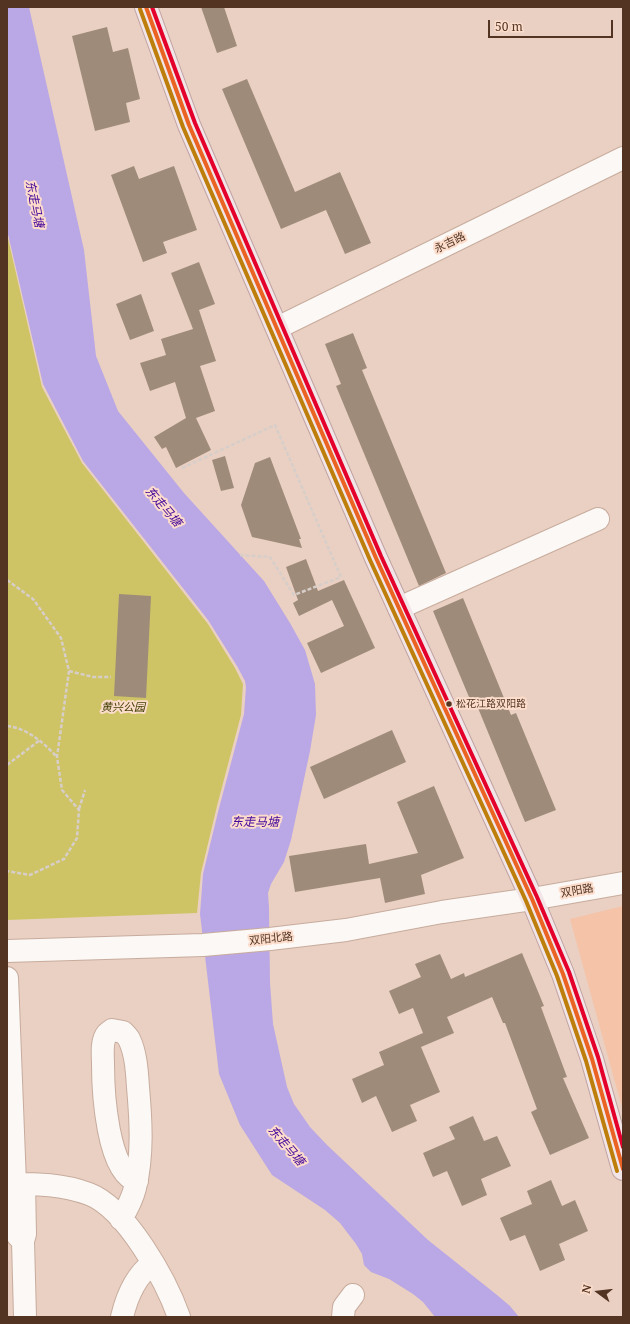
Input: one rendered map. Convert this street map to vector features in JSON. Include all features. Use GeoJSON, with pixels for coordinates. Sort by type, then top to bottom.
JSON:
{"type":"FeatureCollection","features":[{"type":"Feature","properties":{"kind":"main road"},"geometry":{"type":"LineString","coordinates":[[146,7],[189,125],[399,608],[532,899],[563,974],[592,1059],[623,1169]]}},
{"type":"Feature","properties":{"kind":"street","name":"永吉路"},"geometry":{"type":"LineString","coordinates":[[278,328],[623,158]]}},
{"type":"Feature","properties":{"kind":"street"},"geometry":{"type":"LineString","coordinates":[[399,608],[598,519]]}},
{"type":"Feature","properties":{"kind":"street","name":"双阳路"},"geometry":{"type":"LineString","coordinates":[[532,899],[623,882]]}},
{"type":"Feature","properties":{"kind":"street","name":"双阳北路"},"geometry":{"type":"LineString","coordinates":[[7,951],[203,945],[270,939],[346,930],[442,912],[532,899]]}},
{"type":"Feature","properties":{"kind":"street"},"geometry":{"type":"LineString","coordinates":[[7,978],[17,1235],[23,1241],[24,1317]]}},
{"type":"Feature","properties":{"kind":"street"},"geometry":{"type":"LineString","coordinates":[[121,1219],[131,1202],[137,1181],[142,1133],[137,1076],[129,1038],[123,1032],[112,1030],[107,1034],[104,1041],[103,1052],[103,1086],[107,1125],[115,1154],[127,1176],[131,1180],[137,1181]]}},
{"type":"Feature","properties":{"kind":"street"},"geometry":{"type":"LineString","coordinates":[[15,1184],[54,1185],[90,1194],[115,1211],[153,1263],[169,1292],[179,1317]]}},
{"type":"Feature","properties":{"kind":"street"},"geometry":{"type":"LineString","coordinates":[[122,1317],[133,1285],[139,1275],[153,1263]]}},
{"type":"Feature","properties":{"kind":"street"},"geometry":{"type":"LineString","coordinates":[[343,1317],[344,1307],[353,1295]]}},
{"type":"Feature","properties":{"kind":"path"},"geometry":{"type":"LineString","coordinates":[[182,468],[275,425],[342,577],[294,595],[270,557],[240,555]]}},
{"type":"Feature","properties":{"kind":"path"},"geometry":{"type":"LineString","coordinates":[[7,580],[33,599],[61,638],[69,671],[57,757],[62,790],[79,810]]}},
{"type":"Feature","properties":{"kind":"path"},"geometry":{"type":"LineString","coordinates":[[69,671],[93,678],[111,677]]}},
{"type":"Feature","properties":{"kind":"path"},"geometry":{"type":"LineString","coordinates":[[7,726],[14,726],[40,740],[57,757]]}},
{"type":"Feature","properties":{"kind":"path"},"geometry":{"type":"LineString","coordinates":[[7,765],[40,740]]}},
{"type":"Feature","properties":{"kind":"path"},"geometry":{"type":"LineString","coordinates":[[7,871],[30,875],[64,859],[78,838],[79,810],[85,790]]}},
{"type":"Feature","properties":{"kind":"shaded area"},"geometry":{"type":"Polygon","coordinates":[[[623,906],[623,1111],[570,919],[623,906]]]}},
{"type":"Feature","properties":{"kind":"green space","name":"黄兴公园"},"geometry":{"type":"Polygon","coordinates":[[[7,234],[42,387],[82,463],[208,624],[243,684],[241,715],[201,873],[197,913],[7,920],[7,234]]]}},
{"type":"Feature","properties":{"kind":"water","name":"东走马塘"},"geometry":{"type":"Polygon","coordinates":[[[7,7],[29,7],[84,250],[96,356],[118,411],[184,493],[264,581],[305,650],[315,684],[316,715],[291,840],[284,862],[271,884],[268,893],[270,983],[273,1024],[287,1087],[294,1104],[310,1127],[327,1145],[428,1240],[510,1306],[519,1317],[435,1317],[423,1302],[413,1294],[389,1279],[371,1272],[364,1265],[362,1254],[356,1244],[340,1223],[325,1210],[272,1175],[240,1125],[219,1074],[200,914],[203,874],[244,714],[245,681],[208,620],[83,461],[43,384],[7,230],[7,7]]]}},
{"type":"Feature","properties":{"kind":"building"},"geometry":{"type":"Polygon","coordinates":[[[201,7],[224,7],[237,46],[217,53],[201,7]]]}},
{"type":"Feature","properties":{"kind":"building"},"geometry":{"type":"Polygon","coordinates":[[[107,27],[113,52],[128,48],[140,99],[126,103],[130,122],[95,131],[72,36],[107,27]]]}},
{"type":"Feature","properties":{"kind":"building"},"geometry":{"type":"Polygon","coordinates":[[[247,79],[295,192],[340,172],[371,243],[345,254],[326,210],[281,229],[222,89],[247,79]]]}},
{"type":"Feature","properties":{"kind":"building"},"geometry":{"type":"Polygon","coordinates":[[[134,166],[139,179],[174,166],[197,230],[163,242],[167,253],[143,262],[111,175],[134,166]]]}},
{"type":"Feature","properties":{"kind":"building"},"geometry":{"type":"Polygon","coordinates":[[[199,262],[215,304],[199,310],[216,361],[200,366],[215,411],[196,418],[211,450],[176,468],[166,447],[162,449],[154,437],[186,418],[175,382],[150,391],[140,363],[166,355],[161,339],[193,329],[171,273],[199,262]]]}},
{"type":"Feature","properties":{"kind":"building"},"geometry":{"type":"Polygon","coordinates":[[[141,294],[154,331],[130,340],[116,304],[141,294]]]}},
{"type":"Feature","properties":{"kind":"building"},"geometry":{"type":"Polygon","coordinates":[[[353,333],[367,368],[362,370],[446,573],[419,586],[336,386],[341,384],[325,344],[353,333]]]}},
{"type":"Feature","properties":{"kind":"building"},"geometry":{"type":"Polygon","coordinates":[[[225,456],[234,488],[221,491],[212,460],[225,456]]]}},
{"type":"Feature","properties":{"kind":"building"},"geometry":{"type":"Polygon","coordinates":[[[270,457],[301,539],[299,539],[302,548],[252,537],[241,505],[255,463],[270,457]]]}},
{"type":"Feature","properties":{"kind":"building"},"geometry":{"type":"Polygon","coordinates":[[[306,559],[318,591],[344,580],[375,648],[321,673],[307,643],[344,626],[332,600],[299,616],[293,603],[298,600],[286,567],[306,559]]]}},
{"type":"Feature","properties":{"kind":"building"},"geometry":{"type":"Polygon","coordinates":[[[119,594],[151,596],[146,698],[114,696],[119,594]]]}},
{"type":"Feature","properties":{"kind":"building"},"geometry":{"type":"Polygon","coordinates":[[[463,598],[511,715],[516,713],[556,810],[525,822],[478,708],[474,709],[433,611],[463,598]]]}},
{"type":"Feature","properties":{"kind":"building"},"geometry":{"type":"Polygon","coordinates":[[[392,730],[406,762],[324,799],[310,767],[392,730]]]}},
{"type":"Feature","properties":{"kind":"building"},"geometry":{"type":"Polygon","coordinates":[[[434,786],[464,858],[421,875],[425,894],[385,903],[380,878],[295,892],[289,856],[366,844],[369,864],[418,853],[397,802],[434,786]]]}},
{"type":"Feature","properties":{"kind":"building"},"geometry":{"type":"Polygon","coordinates":[[[522,953],[544,1006],[541,1007],[567,1077],[563,1078],[589,1138],[550,1155],[531,1112],[537,1109],[505,1023],[503,1023],[492,997],[447,1017],[454,1033],[421,1047],[440,1092],[410,1105],[417,1121],[392,1132],[376,1096],[362,1103],[352,1079],[384,1065],[379,1052],[423,1033],[413,1008],[399,1014],[389,991],[421,977],[415,964],[440,954],[451,979],[464,973],[465,977],[522,953]]]}},
{"type":"Feature","properties":{"kind":"building"},"geometry":{"type":"Polygon","coordinates":[[[473,1116],[484,1141],[497,1136],[511,1166],[481,1179],[487,1195],[462,1206],[447,1171],[433,1177],[423,1153],[455,1139],[449,1127],[473,1116]]]}},
{"type":"Feature","properties":{"kind":"building"},"geometry":{"type":"Polygon","coordinates":[[[551,1180],[562,1206],[575,1200],[588,1231],[559,1244],[565,1260],[540,1271],[525,1235],[510,1241],[500,1218],[532,1204],[527,1191],[551,1180]]]}},
{"type":"Feature","properties":{"kind":"transit line"},"geometry":{"type":"LineString","coordinates":[[146,7],[189,125],[376,558],[532,899],[563,974],[592,1059],[623,1169]]}},
{"type":"Feature","properties":{"kind":"transit line"},"geometry":{"type":"LineString","coordinates":[[152,7],[195,123],[381,556],[537,897],[569,972],[598,1057],[623,1147]]}},
{"type":"Feature","properties":{"kind":"transit line"},"geometry":{"type":"LineString","coordinates":[[140,9],[183,127],[370,560],[526,901],[557,976],[586,1061],[617,1171]]}},
{"type":"Feature","properties":{"kind":"place","name":"松花江路双阳路"},"geometry":{"type":"Point","coordinates":[449,704]}}]}
